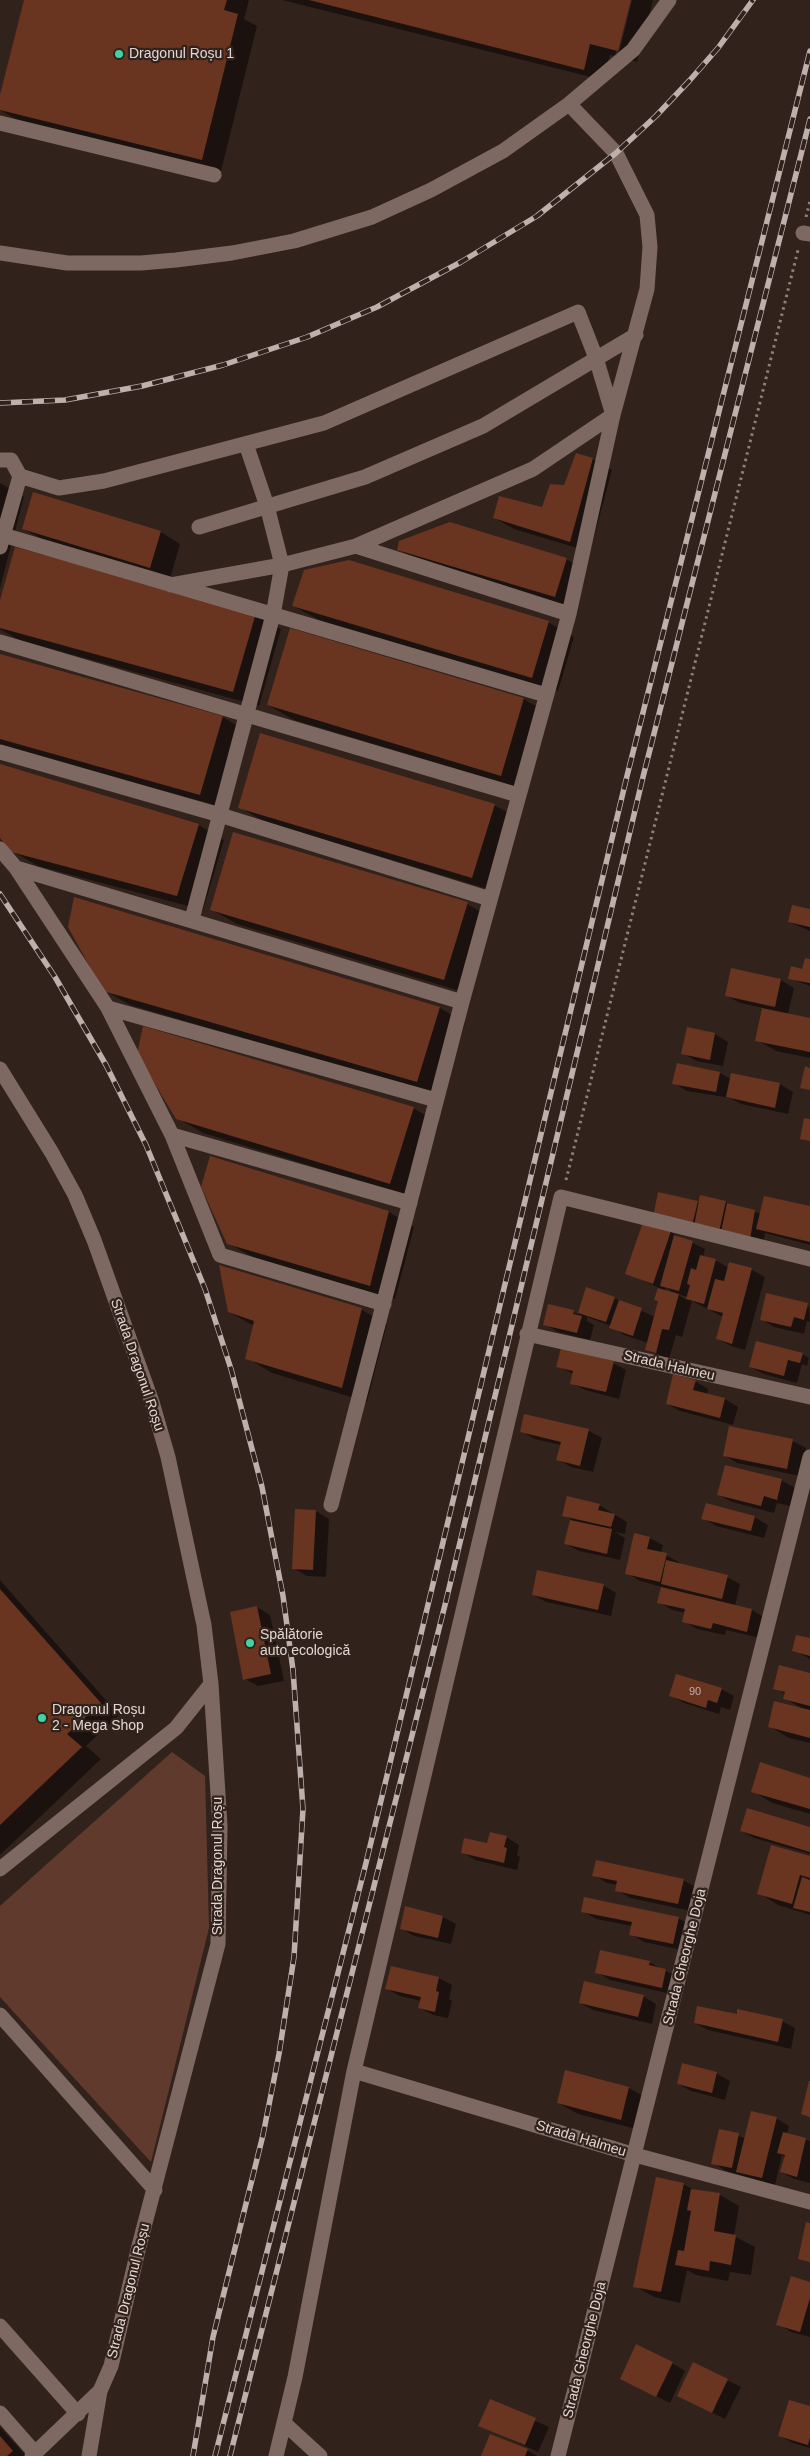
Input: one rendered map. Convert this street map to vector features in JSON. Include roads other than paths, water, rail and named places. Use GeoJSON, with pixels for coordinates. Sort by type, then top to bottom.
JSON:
{"type":"FeatureCollection","features":[{"type":"Feature","properties":{"kind":"street"},"geometry":{"type":"LineString","coordinates":[[0,252],[67,263],[141,263],[232,253],[294,241],[372,217],[431,190],[503,151],[569,104],[633,50],[668,0]]}},
{"type":"Feature","properties":{"kind":"street"},"geometry":{"type":"LineString","coordinates":[[331,1506],[462,1002],[569,614],[613,415],[636,335],[647,288],[650,247],[647,214],[616,153],[569,104]]}},
{"type":"Feature","properties":{"kind":"street"},"geometry":{"type":"LineString","coordinates":[[0,123],[214,175]]}},
{"type":"Feature","properties":{"kind":"street"},"geometry":{"type":"LineString","coordinates":[[0,460],[11,460],[20,476],[59,488],[104,481],[324,423],[578,312],[596,358],[613,415]]}},
{"type":"Feature","properties":{"kind":"street"},"geometry":{"type":"LineString","coordinates":[[199,527],[365,477],[483,426],[636,335]]}},
{"type":"Feature","properties":{"kind":"street"},"geometry":{"type":"LineString","coordinates":[[171,584],[282,566],[356,546],[533,469],[613,415]]}},
{"type":"Feature","properties":{"kind":"street"},"geometry":{"type":"LineString","coordinates":[[192,919],[273,615],[282,566],[267,506],[246,444]]}},
{"type":"Feature","properties":{"kind":"street"},"geometry":{"type":"LineString","coordinates":[[20,476],[2,541],[171,584],[546,695]]}},
{"type":"Feature","properties":{"kind":"street"},"geometry":{"type":"LineString","coordinates":[[356,546],[569,614]]}},
{"type":"Feature","properties":{"kind":"street"},"geometry":{"type":"LineString","coordinates":[[0,642],[518,795]]}},
{"type":"Feature","properties":{"kind":"street"},"geometry":{"type":"LineString","coordinates":[[0,752],[220,815],[490,899]]}},
{"type":"Feature","properties":{"kind":"street"},"geometry":{"type":"LineString","coordinates":[[0,849],[16,868],[108,1008],[172,1135],[220,1255],[384,1304]]}},
{"type":"Feature","properties":{"kind":"street"},"geometry":{"type":"LineString","coordinates":[[16,868],[192,919],[462,1002]]}},
{"type":"Feature","properties":{"kind":"street"},"geometry":{"type":"LineString","coordinates":[[108,1008],[436,1100]]}},
{"type":"Feature","properties":{"kind":"street","name":"Strada Dragonul Roșu"},"geometry":{"type":"LineString","coordinates":[[0,1069],[52,1153],[75,1195],[104,1267],[152,1402],[172,1475],[204,1625],[220,1826],[218,1944],[154,2190],[111,2366],[100,2391],[89,2456]]}},
{"type":"Feature","properties":{"kind":"street"},"geometry":{"type":"LineString","coordinates":[[172,1135],[410,1203]]}},
{"type":"Feature","properties":{"kind":"street"},"geometry":{"type":"LineString","coordinates":[[276,2456],[295,2377],[354,2071],[527,1334],[561,1197],[810,1259]]}},
{"type":"Feature","properties":{"kind":"street","name":"Strada Halmeu"},"geometry":{"type":"LineString","coordinates":[[527,1334],[810,1397]]}},
{"type":"Feature","properties":{"kind":"street","name":"Strada Gheorghe Doja"},"geometry":{"type":"LineString","coordinates":[[558,2456],[636,2155],[810,1458]]}},
{"type":"Feature","properties":{"kind":"street"},"geometry":{"type":"LineString","coordinates":[[0,1870],[176,1728],[210,1684]]}},
{"type":"Feature","properties":{"kind":"street"},"geometry":{"type":"LineString","coordinates":[[0,2015],[154,2190]]}},
{"type":"Feature","properties":{"kind":"street","name":"Strada Halmeu"},"geometry":{"type":"LineString","coordinates":[[354,2071],[636,2155],[810,2202]]}},
{"type":"Feature","properties":{"kind":"street"},"geometry":{"type":"LineString","coordinates":[[0,2326],[78,2414]]}},
{"type":"Feature","properties":{"kind":"street","name":"Strada Dragonul Roșu"},"geometry":{"type":"LineString","coordinates":[[34,2454],[100,2391]]}},
{"type":"Feature","properties":{"kind":"street"},"geometry":{"type":"LineString","coordinates":[[0,2413],[34,2454]]}},
{"type":"Feature","properties":{"kind":"street"},"geometry":{"type":"LineString","coordinates":[[284,2423],[320,2456]]}},
{"type":"Feature","properties":{"kind":"railway"},"geometry":{"type":"LineString","coordinates":[[0,403],[65,400],[142,386],[223,365],[307,337],[377,307],[461,262],[537,216],[616,153],[656,116],[690,80],[718,48],[753,0]]}},
{"type":"Feature","properties":{"kind":"railway"},"geometry":{"type":"LineString","coordinates":[[215,2456],[366,1863],[627,776],[810,51]]}},
{"type":"Feature","properties":{"kind":"railway"},"geometry":{"type":"LineString","coordinates":[[230,2456],[446,1601],[643,777],[810,119]]}},
{"type":"Feature","properties":{"kind":"railway"},"geometry":{"type":"LineString","coordinates":[[0,894],[55,977],[106,1065],[146,1145],[205,1289],[231,1369],[262,1487],[283,1596],[293,1670],[303,1809],[294,1957],[279,2054],[263,2135],[213,2337],[193,2456]]}},
{"type":"Feature","properties":{"kind":"place","name":"Dragonul Roșu 1"},"geometry":{"type":"Point","coordinates":[119,54]}},
{"type":"Feature","properties":{"kind":"place","name":"Spălătorie auto ecologică"},"geometry":{"type":"Point","coordinates":[250,1643]}},
{"type":"Feature","properties":{"kind":"place","name":"Dragonul Roșu 2 - Mega Shop"},"geometry":{"type":"Point","coordinates":[42,1718]}}]}
